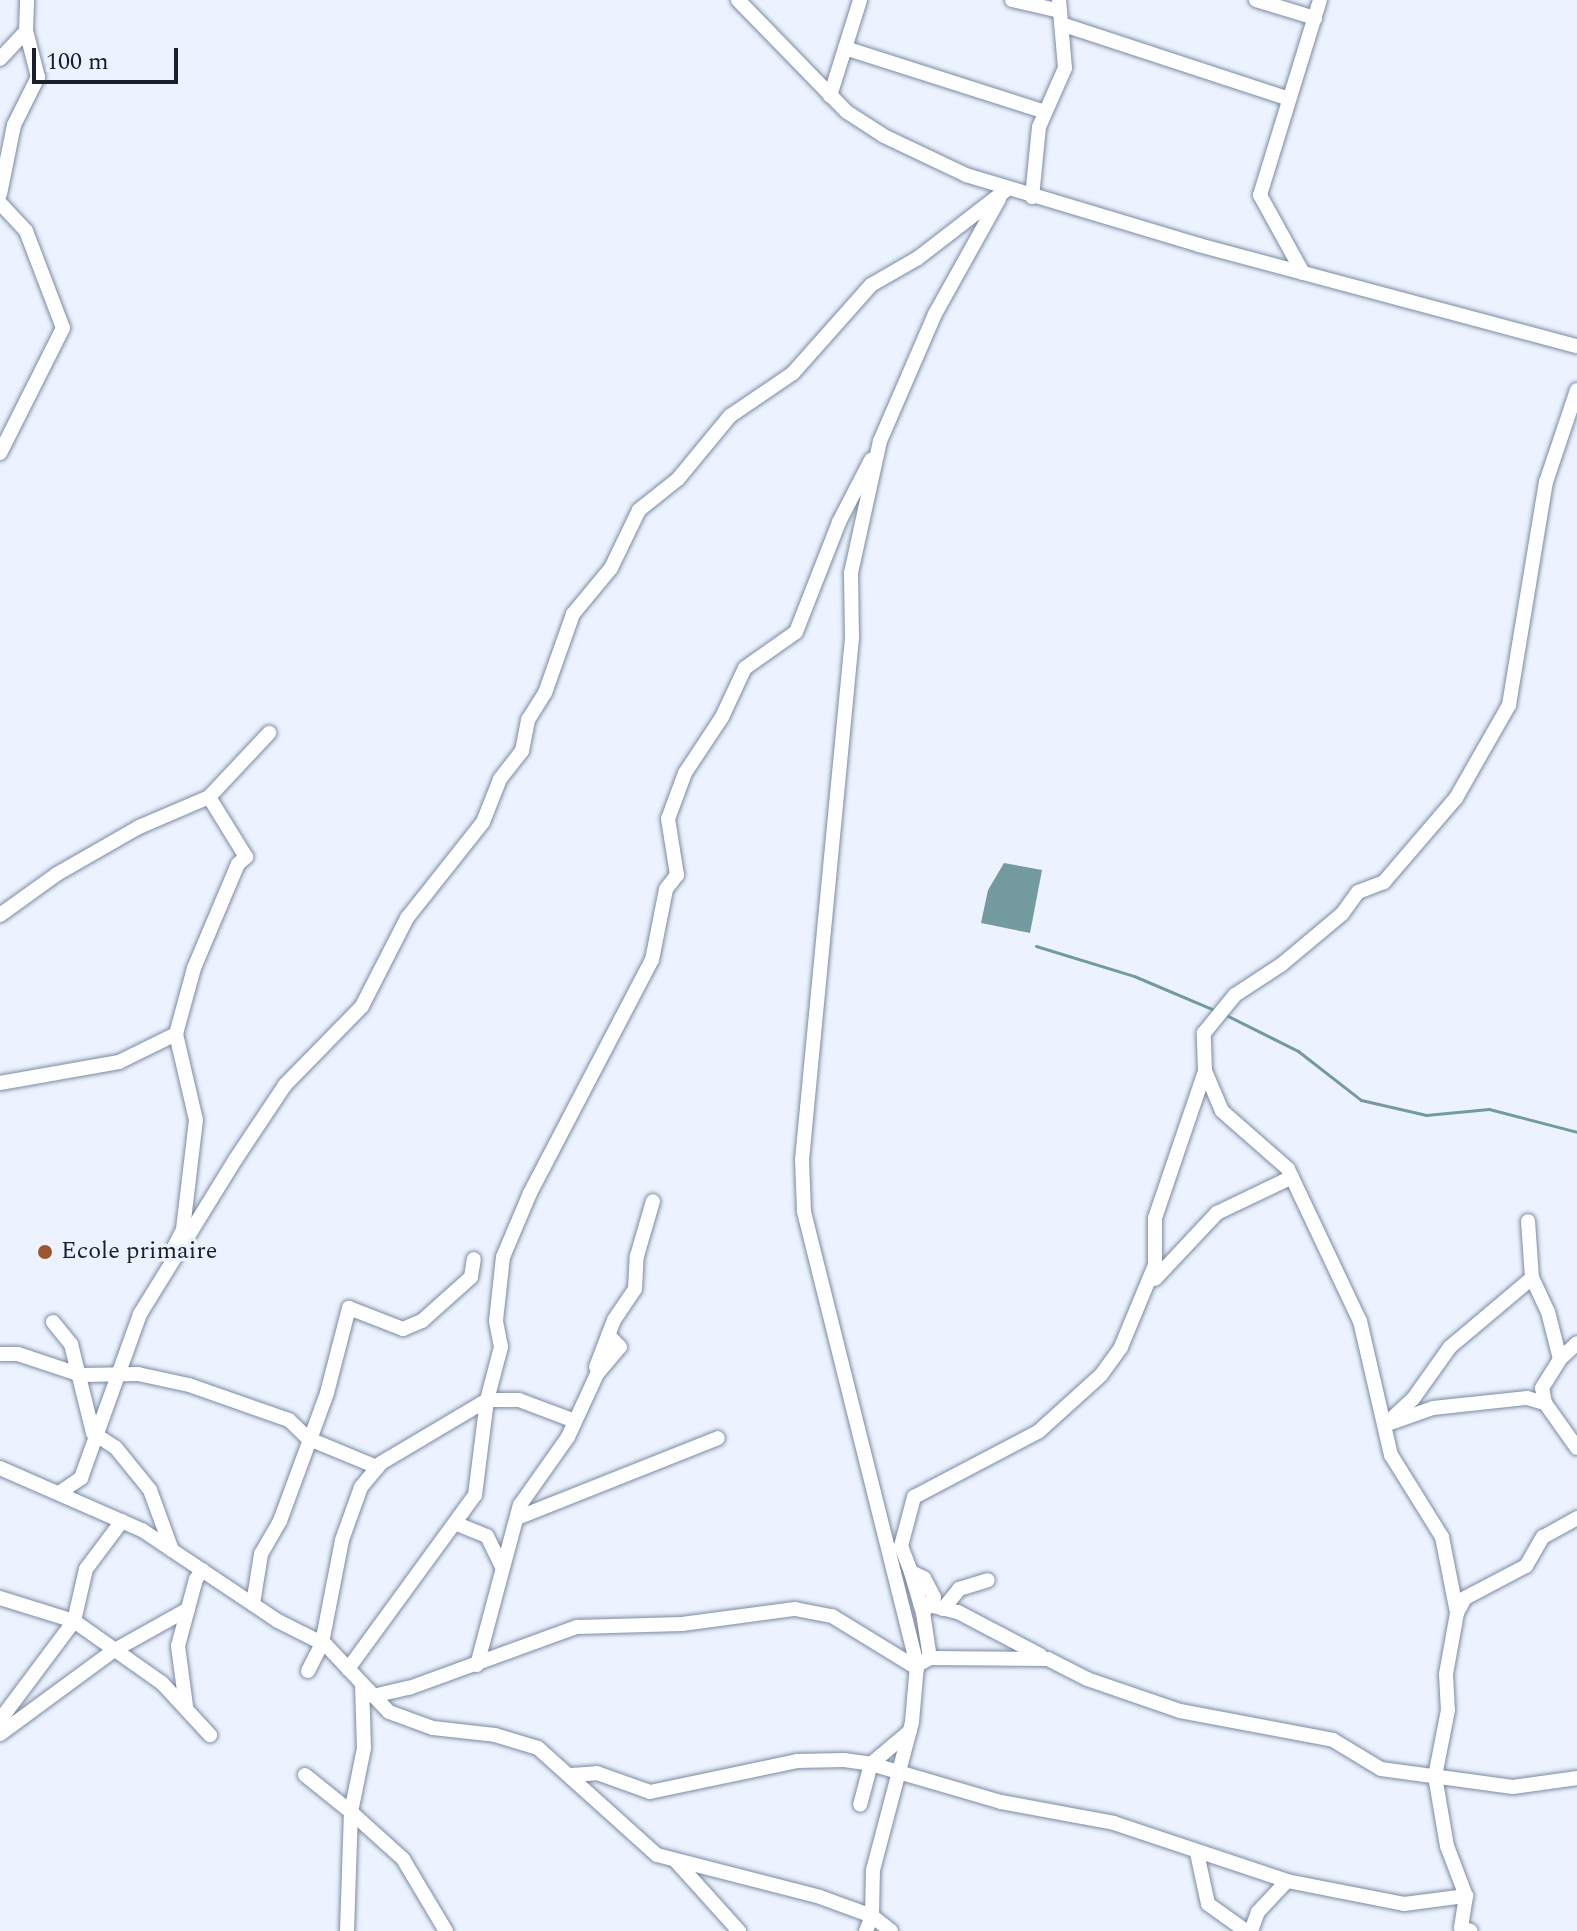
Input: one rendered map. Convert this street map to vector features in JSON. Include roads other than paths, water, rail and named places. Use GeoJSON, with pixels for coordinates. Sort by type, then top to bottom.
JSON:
{"type":"FeatureCollection","features":[{"type":"Feature","properties":{"kind":"street"},"geometry":{"type":"LineString","coordinates":[[0,194],[14,125],[38,77],[26,31],[27,0]]}},
{"type":"Feature","properties":{"kind":"street"},"geometry":{"type":"LineString","coordinates":[[738,0],[830,96],[884,136],[1002,194],[1032,197],[1577,346]]}},
{"type":"Feature","properties":{"kind":"street"},"geometry":{"type":"LineString","coordinates":[[830,96],[860,0]]}},
{"type":"Feature","properties":{"kind":"street"},"geometry":{"type":"LineString","coordinates":[[1012,0],[1060,12],[1289,99]]}},
{"type":"Feature","properties":{"kind":"street"},"geometry":{"type":"LineString","coordinates":[[1256,0],[1315,18]]}},
{"type":"Feature","properties":{"kind":"street"},"geometry":{"type":"LineString","coordinates":[[1303,273],[1260,195],[1320,0]]}},
{"type":"Feature","properties":{"kind":"street"},"geometry":{"type":"LineString","coordinates":[[1032,197],[1039,127],[1065,68],[1060,12]]}},
{"type":"Feature","properties":{"kind":"street"},"geometry":{"type":"LineString","coordinates":[[0,59],[26,31]]}},
{"type":"Feature","properties":{"kind":"street"},"geometry":{"type":"LineString","coordinates":[[845,48],[1045,112]]}},
{"type":"Feature","properties":{"kind":"street"},"geometry":{"type":"LineString","coordinates":[[348,1669],[410,1580],[436,1555],[475,1495],[487,1400],[501,1347],[496,1321],[503,1257],[530,1193],[652,960],[666,889],[677,875],[668,819],[685,773],[722,717],[745,668],[796,632],[839,522],[908,385],[930,325],[1002,194]]}},
{"type":"Feature","properties":{"kind":"street"},"geometry":{"type":"LineString","coordinates":[[158,1284],[285,1085],[362,1006],[407,918],[483,822],[500,779],[522,751],[528,720],[545,693],[573,614],[611,568],[639,510],[678,479],[730,416],[793,373],[871,285],[1002,194]]}},
{"type":"Feature","properties":{"kind":"street"},"geometry":{"type":"LineString","coordinates":[[0,203],[26,231],[63,328],[0,453]]}},
{"type":"Feature","properties":{"kind":"street"},"geometry":{"type":"LineString","coordinates":[[938,1610],[911,1572],[901,1546],[914,1497],[1038,1432],[1101,1375],[1121,1347],[1155,1265],[1155,1218],[1205,1071],[1204,1033],[1218,1011],[1342,914],[1358,892],[1384,882],[1456,798],[1509,705],[1546,482],[1577,390]]}},
{"type":"Feature","properties":{"kind":"street"},"geometry":{"type":"LineString","coordinates":[[880,441],[851,573],[852,638],[802,1160],[804,1211],[901,1600],[921,1664]]}},
{"type":"Feature","properties":{"kind":"street"},"geometry":{"type":"LineString","coordinates":[[0,915],[125,835],[209,797],[269,733]]}},
{"type":"Feature","properties":{"kind":"street"},"geometry":{"type":"LineString","coordinates":[[59,1493],[81,1478],[93,1433],[114,1376],[183,1229],[196,1120],[176,1034],[194,968],[238,864],[246,857],[209,797]]}},
{"type":"Feature","properties":{"kind":"street"},"geometry":{"type":"LineString","coordinates":[[0,1083],[119,1062],[176,1034]]}},
{"type":"Feature","properties":{"kind":"street"},"geometry":{"type":"LineString","coordinates":[[1205,1071],[1222,1111],[1292,1177],[1360,1321],[1391,1455],[1442,1537],[1457,1613]]}},
{"type":"Feature","properties":{"kind":"street"},"geometry":{"type":"LineString","coordinates":[[1147,1289],[1217,1213],[1292,1177]]}},
{"type":"Feature","properties":{"kind":"street"},"geometry":{"type":"LineString","coordinates":[[187,1203],[223,1186]]}},
{"type":"Feature","properties":{"kind":"street"},"geometry":{"type":"LineString","coordinates":[[477,1665],[520,1505],[543,1478],[575,1421],[587,1390],[620,1347],[608,1335],[635,1289],[637,1256],[653,1201]]}},
{"type":"Feature","properties":{"kind":"street"},"geometry":{"type":"LineString","coordinates":[[1528,1221],[1532,1278],[1548,1312],[1560,1359]]}},
{"type":"Feature","properties":{"kind":"street"},"geometry":{"type":"LineString","coordinates":[[253,1604],[261,1554],[280,1521],[327,1393],[349,1308],[403,1329],[422,1321],[471,1277],[474,1259]]}},
{"type":"Feature","properties":{"kind":"street"},"geometry":{"type":"LineString","coordinates":[[1385,1425],[1413,1399],[1450,1347],[1532,1278]]}},
{"type":"Feature","properties":{"kind":"street"},"geometry":{"type":"LineString","coordinates":[[53,1322],[71,1344],[93,1433],[116,1448],[150,1490],[172,1550]]}},
{"type":"Feature","properties":{"kind":"street"},"geometry":{"type":"LineString","coordinates":[[1577,1343],[1560,1359],[1542,1388],[1545,1403],[1577,1448]]}},
{"type":"Feature","properties":{"kind":"street"},"geometry":{"type":"LineString","coordinates":[[0,1354],[18,1354],[81,1375],[146,1375],[189,1385],[289,1420],[309,1439],[377,1467]]}},
{"type":"Feature","properties":{"kind":"street"},"geometry":{"type":"LineString","coordinates":[[1385,1425],[1433,1408],[1527,1398],[1545,1403]]}},
{"type":"Feature","properties":{"kind":"street"},"geometry":{"type":"LineString","coordinates":[[308,1671],[322,1643],[342,1540],[361,1487],[377,1467],[487,1400],[519,1400],[575,1421]]}},
{"type":"Feature","properties":{"kind":"street"},"geometry":{"type":"LineString","coordinates":[[517,1518],[718,1438]]}},
{"type":"Feature","properties":{"kind":"street"},"geometry":{"type":"LineString","coordinates":[[0,1468],[122,1521],[253,1604],[322,1643],[389,1712],[433,1728],[495,1735],[538,1748],[571,1775],[620,1827],[657,1855],[820,1897],[872,1916],[891,1931]]}},
{"type":"Feature","properties":{"kind":"street"},"geometry":{"type":"LineString","coordinates":[[1465,1930],[1466,1896],[1447,1846],[1435,1776],[1448,1710],[1446,1674],[1457,1613],[1465,1598],[1526,1566],[1543,1537],[1577,1518]]}},
{"type":"Feature","properties":{"kind":"street"},"geometry":{"type":"LineString","coordinates":[[0,1720],[74,1621],[86,1569],[122,1521]]}},
{"type":"Feature","properties":{"kind":"street"},"geometry":{"type":"LineString","coordinates":[[457,1524],[487,1536],[502,1567]]}},
{"type":"Feature","properties":{"kind":"street"},"geometry":{"type":"LineString","coordinates":[[203,1570],[188,1609],[178,1670],[186,1706],[196,1725],[210,1735]]}},
{"type":"Feature","properties":{"kind":"street"},"geometry":{"type":"LineString","coordinates":[[866,1931],[872,1916],[873,1870],[910,1731],[921,1664],[938,1610],[959,1589],[988,1580]]}},
{"type":"Feature","properties":{"kind":"street"},"geometry":{"type":"LineString","coordinates":[[0,1598],[74,1621],[162,1683],[186,1706]]}},
{"type":"Feature","properties":{"kind":"street"},"geometry":{"type":"LineString","coordinates":[[901,1600],[938,1610],[1087,1679],[1180,1711],[1333,1740],[1381,1769],[1513,1787],[1576,1779]]}},
{"type":"Feature","properties":{"kind":"street"},"geometry":{"type":"LineString","coordinates":[[0,1734],[113,1651],[188,1609]]}},
{"type":"Feature","properties":{"kind":"street"},"geometry":{"type":"LineString","coordinates":[[373,1696],[477,1665],[577,1627],[682,1624],[795,1609],[832,1616],[921,1664],[1048,1659]]}},
{"type":"Feature","properties":{"kind":"street"},"geometry":{"type":"LineString","coordinates":[[347,1931],[351,1812],[364,1748],[362,1685]]}},
{"type":"Feature","properties":{"kind":"street"},"geometry":{"type":"LineString","coordinates":[[860,1805],[871,1764],[910,1731]]}},
{"type":"Feature","properties":{"kind":"street"},"geometry":{"type":"LineString","coordinates":[[571,1775],[597,1773],[650,1792],[797,1761],[871,1764],[899,1775],[1001,1802],[1114,1823],[1287,1881],[1404,1904],[1466,1896]]}},
{"type":"Feature","properties":{"kind":"street"},"geometry":{"type":"LineString","coordinates":[[305,1775],[403,1859],[446,1931]]}},
{"type":"Feature","properties":{"kind":"street"},"geometry":{"type":"LineString","coordinates":[[1197,1853],[1203,1892],[1215,1913],[1215,1931]]}},
{"type":"Feature","properties":{"kind":"street"},"geometry":{"type":"LineString","coordinates":[[675,1860],[739,1931]]}},
{"type":"Feature","properties":{"kind":"street"},"geometry":{"type":"LineString","coordinates":[[1215,1913],[1248,1931],[1258,1912],[1287,1881]]}},
{"type":"Feature","properties":{"kind":"waterway"},"geometry":{"type":"LineString","coordinates":[[1036,946],[1134,976],[1217,1011]]}},
{"type":"Feature","properties":{"kind":"waterway"},"geometry":{"type":"LineString","coordinates":[[1224,1014],[1298,1051],[1361,1100],[1426,1115],[1489,1109],[1577,1132]]}},
{"type":"Feature","properties":{"kind":"place","name":"Ecole primaire"},"geometry":{"type":"Point","coordinates":[45,1252]}}]}
